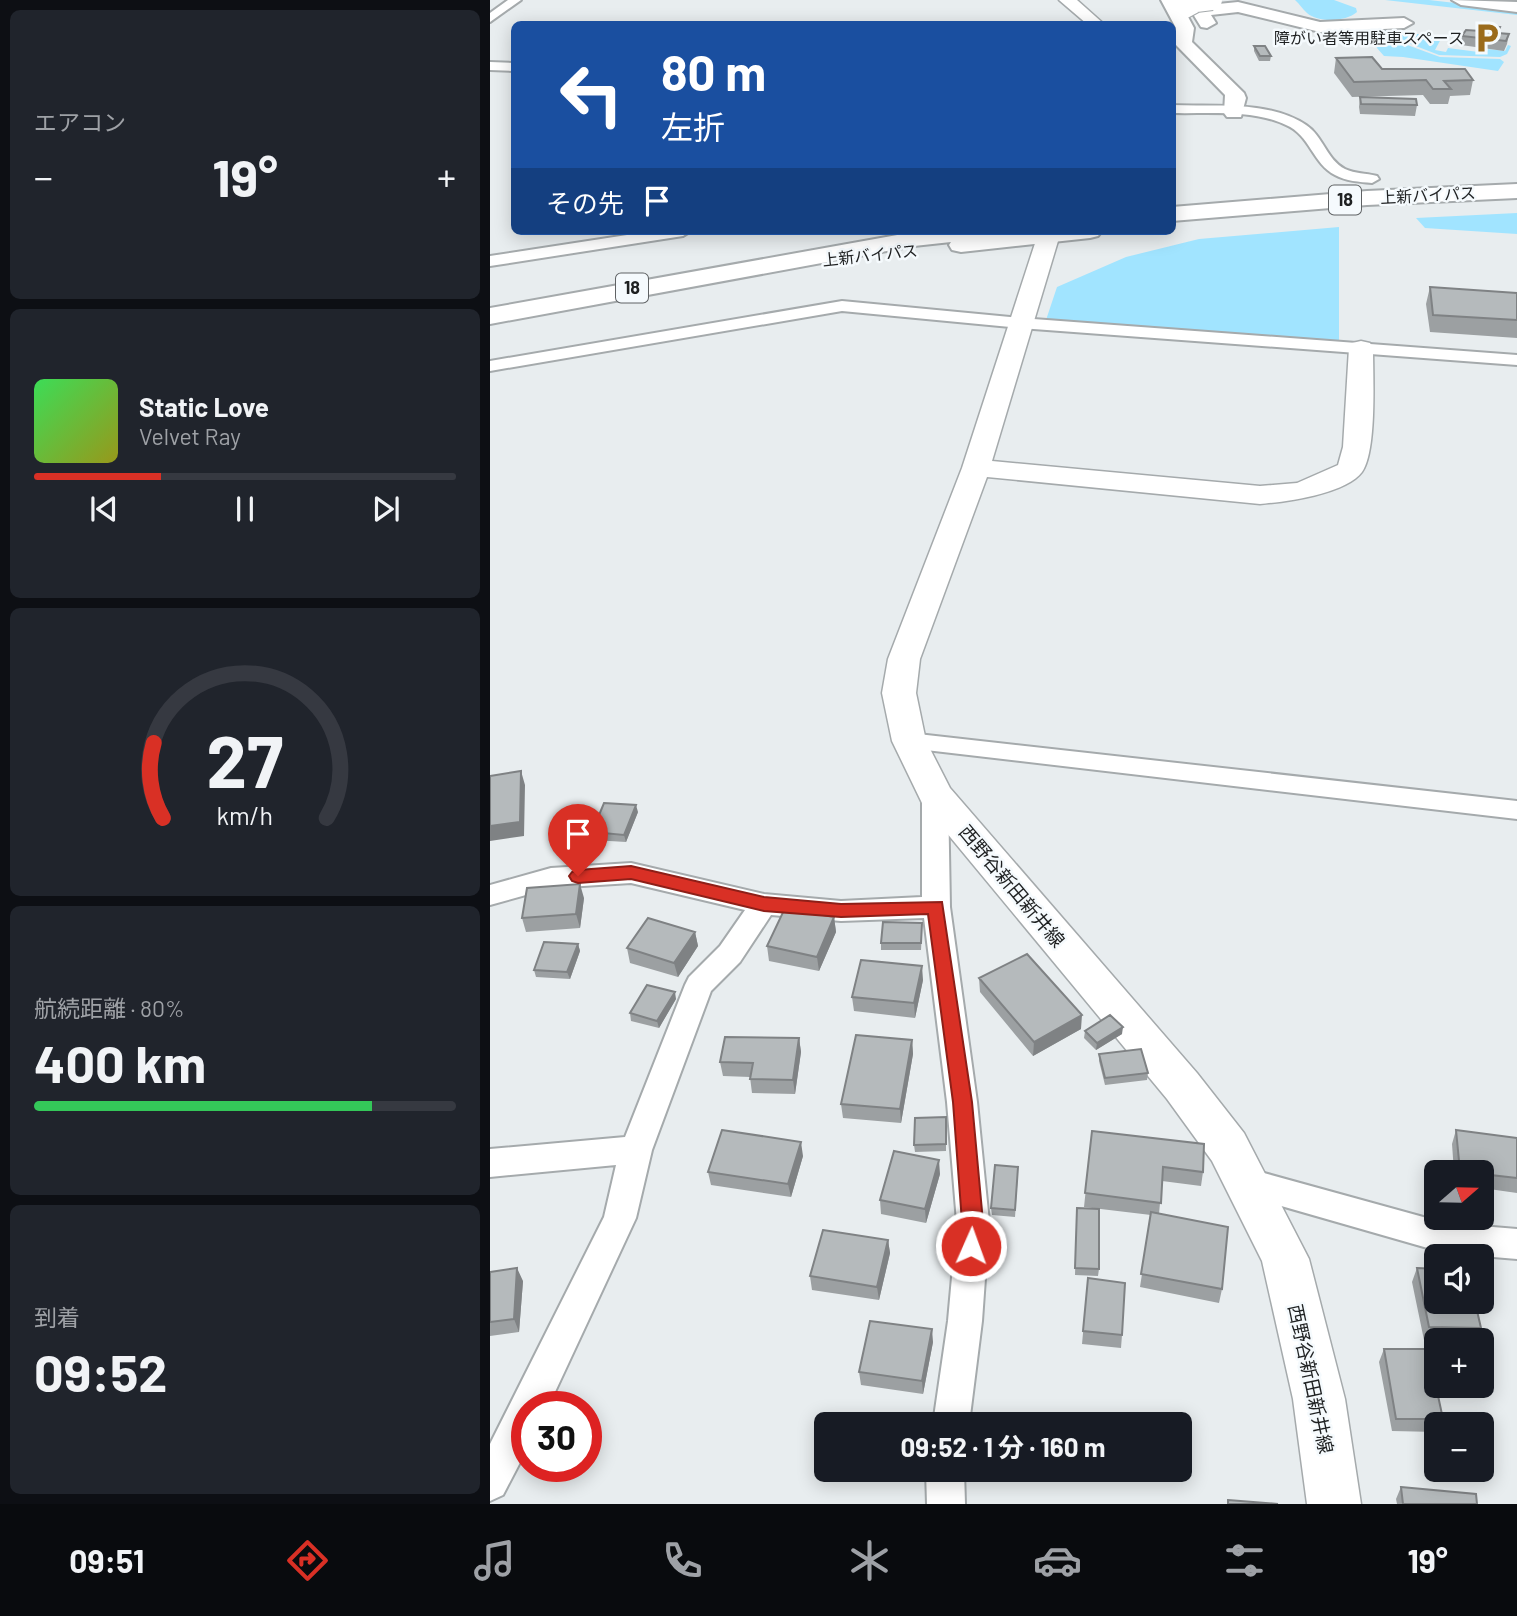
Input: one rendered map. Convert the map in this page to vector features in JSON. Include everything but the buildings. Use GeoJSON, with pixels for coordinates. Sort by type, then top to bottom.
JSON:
{"type":"FeatureCollection","features":[{"type":"Feature","properties":{"kind":"highway"},"geometry":{"type":"LineString","coordinates":[[1180,3],[1212,0],[1247,2],[1308,20],[1329,23],[1359,19],[1364,12],[1361,7]]}},
{"type":"Feature","properties":{"kind":"highway"},"geometry":{"type":"LineString","coordinates":[[1461,0],[1517,7]]}},
{"type":"Feature","properties":{"kind":"highway"},"geometry":{"type":"LineString","coordinates":[[1180,3],[1213,29],[1202,13],[1204,10],[1230,6],[1320,27],[1404,23]]}},
{"type":"Feature","properties":{"kind":"highway"},"geometry":{"type":"LineString","coordinates":[[1180,3],[1185,38],[1234,93],[1242,113],[1252,105],[1229,60]]}},
{"type":"Feature","properties":{"kind":"highway","name":"上新バイパス"},"geometry":{"type":"LineString","coordinates":[[1176,214],[1367,198],[1517,191]]}},
{"type":"Feature","properties":{"kind":"highway","name":"上新バイパス"},"geometry":{"type":"LineString","coordinates":[[1176,225],[1517,202]]}},
{"type":"Feature","properties":{"kind":"highway","name":"上新バイパス"},"geometry":{"type":"LineString","coordinates":[[490,316],[671,281],[951,235]]}},
{"type":"Feature","properties":{"kind":"highway","name":"上新バイパス"},"geometry":{"type":"LineString","coordinates":[[775,265],[1032,235]]}},
{"type":"Feature","properties":{"kind":"main road"},"geometry":{"type":"LineString","coordinates":[[1067,0],[1092,21]]}},
{"type":"Feature","properties":{"kind":"main road","name":"西野谷新田新井線"},"geometry":{"type":"LineString","coordinates":[[1048,235],[976,468],[904,659],[900,693],[909,741],[935,794],[1182,1087],[1228,1147],[1285,1259],[1319,1399],[1334,1504]]}},
{"type":"Feature","properties":{"kind":"main road"},"geometry":{"type":"LineString","coordinates":[[976,468],[1260,495],[1297,494],[1350,469],[1357,447],[1362,348]]}},
{"type":"Feature","properties":{"kind":"street"},"geometry":{"type":"LineString","coordinates":[[490,19],[515,0]]}},
{"type":"Feature","properties":{"kind":"street"},"geometry":{"type":"LineString","coordinates":[[490,66],[511,67]]}},
{"type":"Feature","properties":{"kind":"street"},"geometry":{"type":"LineString","coordinates":[[1176,109],[1242,113],[1294,122],[1307,133],[1334,170],[1343,176],[1372,179]]}},
{"type":"Feature","properties":{"kind":"street"},"geometry":{"type":"LineString","coordinates":[[490,261],[657,235]]}},
{"type":"Feature","properties":{"kind":"street"},"geometry":{"type":"LineString","coordinates":[[490,366],[842,306],[1020,323],[1517,360]]}},
{"type":"Feature","properties":{"kind":"street"},"geometry":{"type":"LineString","coordinates":[[909,741],[1517,810]]}},
{"type":"Feature","properties":{"kind":"street"},"geometry":{"type":"LineString","coordinates":[[935,794],[936,907],[962,1102],[973,1222],[965,1321],[953,1412]]}},
{"type":"Feature","properties":{"kind":"street"},"geometry":{"type":"LineString","coordinates":[[490,895],[551,878],[631,873],[764,904],[841,911],[936,907]]}},
{"type":"Feature","properties":{"kind":"street"},"geometry":{"type":"LineString","coordinates":[[537,1391],[620,1218],[636,1150],[699,985],[730,954],[764,904]]}},
{"type":"Feature","properties":{"kind":"street"},"geometry":{"type":"LineString","coordinates":[[490,1163],[636,1150]]}},
{"type":"Feature","properties":{"kind":"street"},"geometry":{"type":"LineString","coordinates":[[1246,1182],[1444,1238],[1517,1244]]}},
{"type":"Feature","properties":{"kind":"street"},"geometry":{"type":"LineString","coordinates":[[490,1482],[511,1442]]}},
{"type":"Feature","properties":{"kind":"street"},"geometry":{"type":"LineString","coordinates":[[945,1482],[946,1504]]}},
{"type":"Feature","properties":{"kind":"shaded area"},"geometry":{"type":"Polygon","coordinates":[[[1295,0],[1334,0],[1356,8],[1357,12],[1346,18],[1325,20],[1307,13],[1295,0]]]}},
{"type":"Feature","properties":{"kind":"shaded area"},"geometry":{"type":"Polygon","coordinates":[[[1385,0],[1429,0],[1517,10],[1517,15],[1385,0]]]}},
{"type":"Feature","properties":{"kind":"shaded area"},"geometry":{"type":"Polygon","coordinates":[[[1369,28],[1442,37],[1435,50],[1446,52],[1448,48],[1486,53],[1488,49],[1505,51],[1508,45],[1511,46],[1507,54],[1500,57],[1439,55],[1403,41],[1367,36],[1364,33],[1369,28]]]}},
{"type":"Feature","properties":{"kind":"shaded area"},"geometry":{"type":"Polygon","coordinates":[[[1369,39],[1399,42],[1440,57],[1500,59],[1504,62],[1498,71],[1384,56],[1369,39]]]}},
{"type":"Feature","properties":{"kind":"shaded area"},"geometry":{"type":"Polygon","coordinates":[[[1517,213],[1517,234],[1425,228],[1416,218],[1517,213]]]}},
{"type":"Feature","properties":{"kind":"shaded area"},"geometry":{"type":"Polygon","coordinates":[[[1339,227],[1339,341],[1046,320],[1057,287],[1126,257],[1199,239],[1339,227]]]}},
{"type":"Feature","properties":{"kind":"place","name":"障がい者等用駐車スペース"},"geometry":{"type":"Point","coordinates":[1487,38]}},
{"type":"Feature","properties":{"kind":"route"},"geometry":{"type":"LineString","coordinates":[[578,876],[631,873],[764,904],[841,911],[936,907],[962,1102],[973,1222],[971,1246]]}}]}
